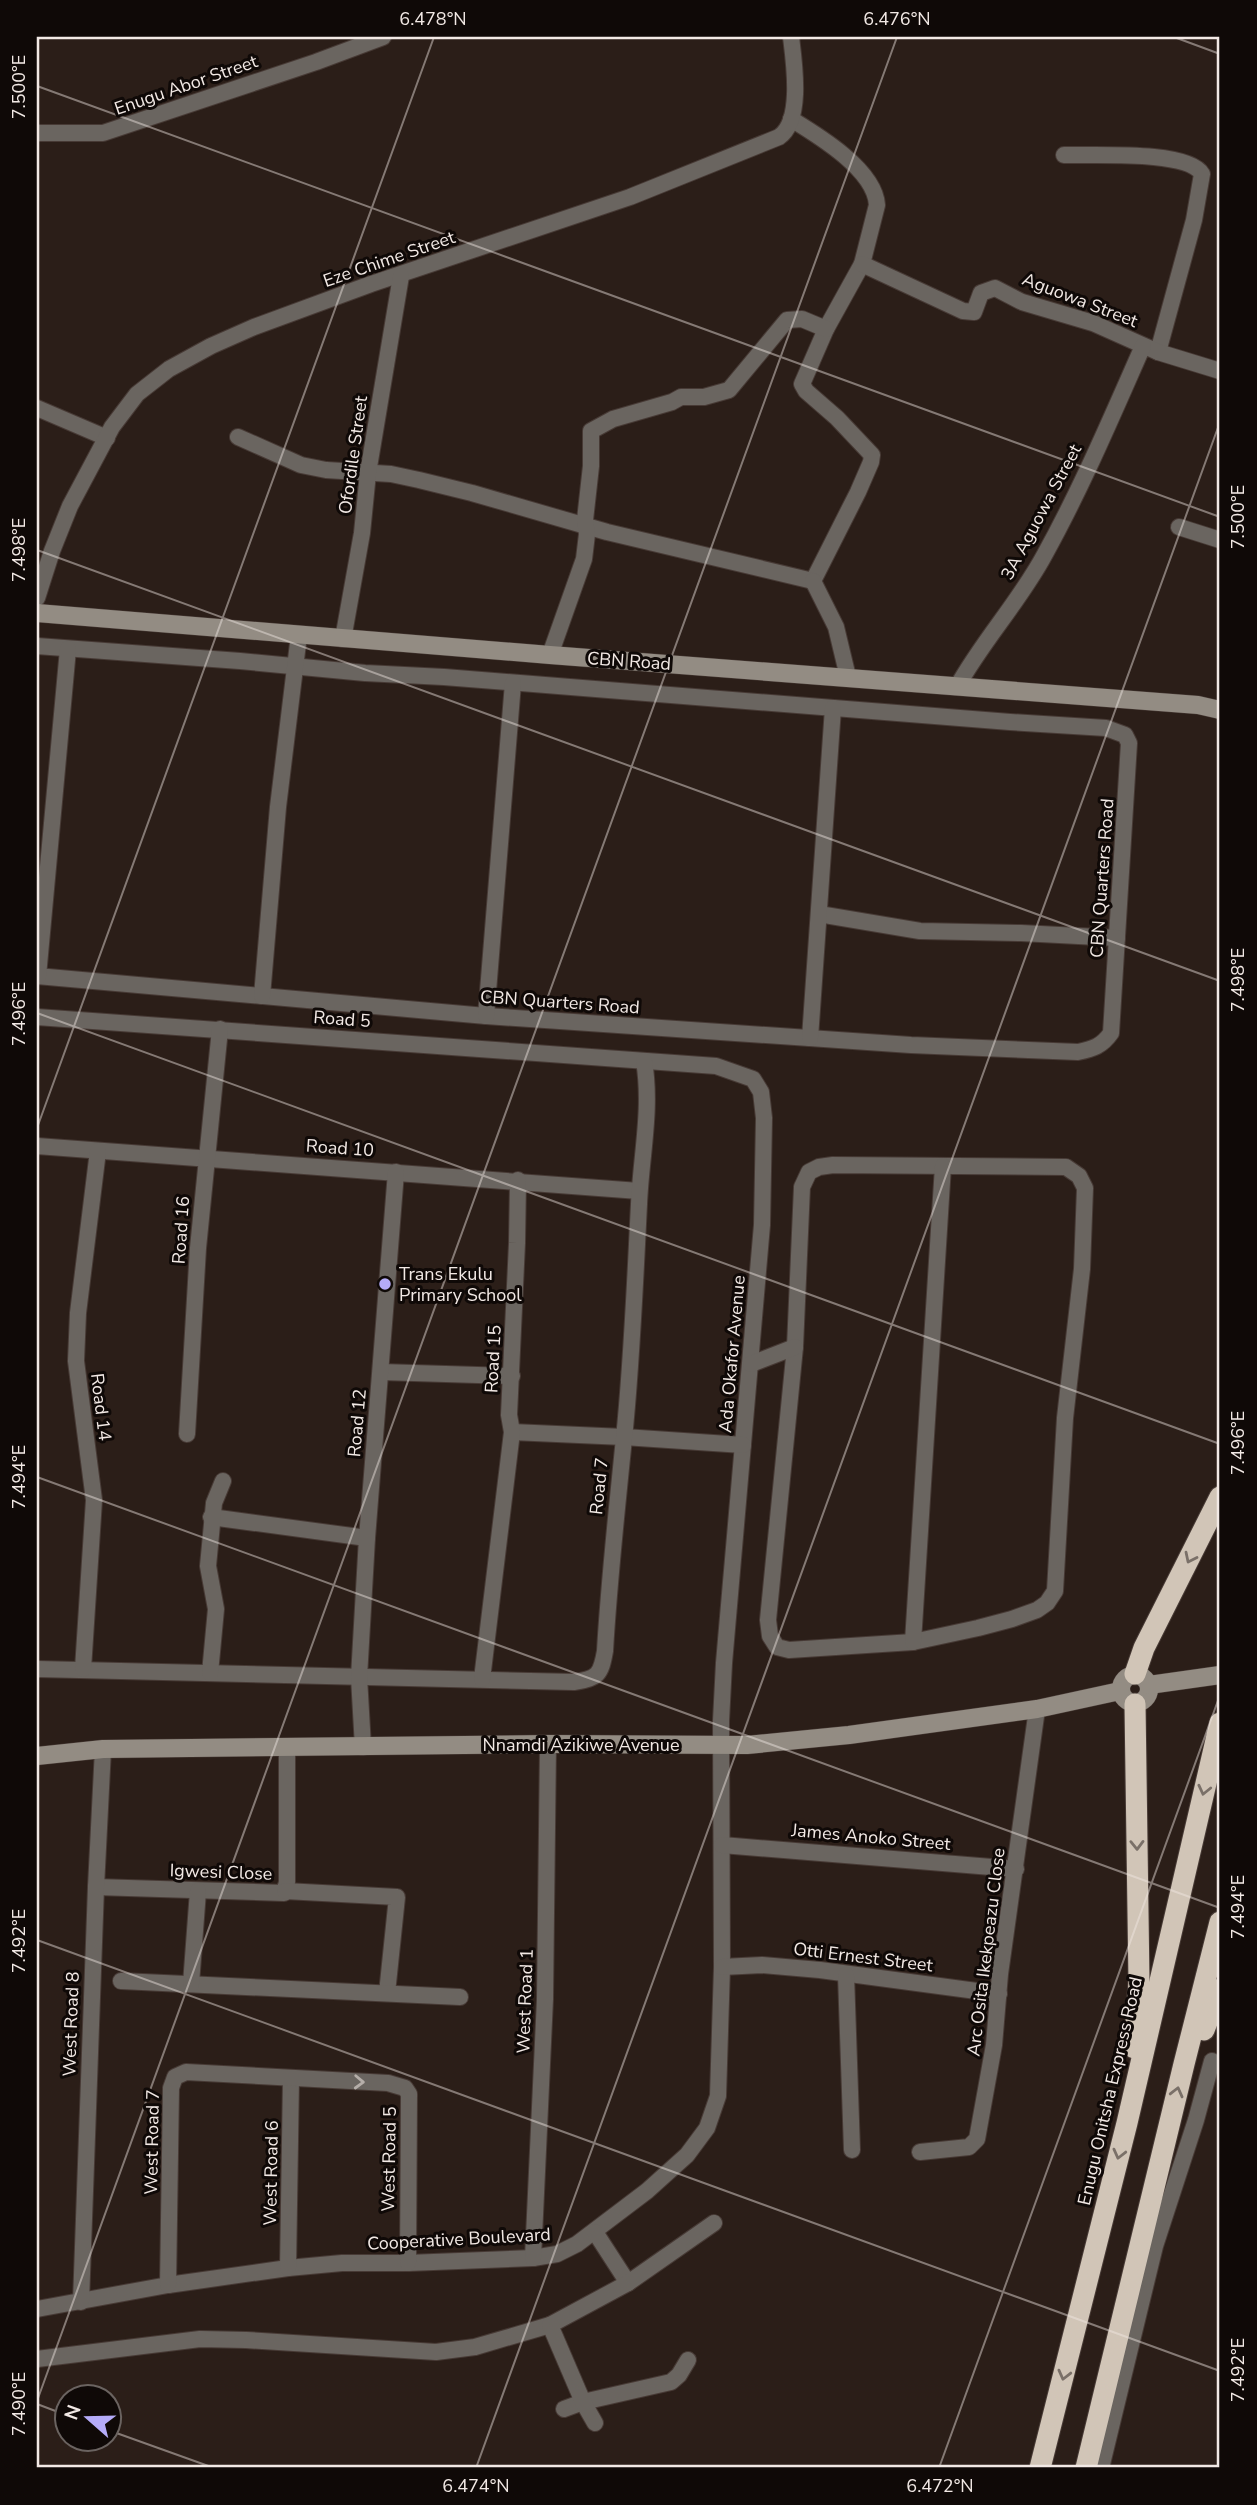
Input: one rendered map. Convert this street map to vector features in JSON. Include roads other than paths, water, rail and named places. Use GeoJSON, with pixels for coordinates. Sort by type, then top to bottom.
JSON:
{"type":"FeatureCollection","features":[{"type":"Feature","properties":{"kind":"highway"},"geometry":{"type":"LineString","coordinates":[[1142,1680],[1144,1648],[1220,1497]]}},
{"type":"Feature","properties":{"kind":"highway"},"geometry":{"type":"LineString","coordinates":[[1127,2123],[1139,1982],[1128,1698]]}},
{"type":"Feature","properties":{"kind":"highway","name":"Enugu Onitsha Express Road"},"geometry":{"type":"LineString","coordinates":[[1040,2468],[1127,2123],[1220,1723]]}},
{"type":"Feature","properties":{"kind":"highway"},"geometry":{"type":"LineString","coordinates":[[1086,2468],[1220,1922]]}},
{"type":"Feature","properties":{"kind":"highway"},"geometry":{"type":"LineString","coordinates":[[1184,2064],[1191,2059],[1220,1989]]}},
{"type":"Feature","properties":{"kind":"main road","name":"CBN Road"},"geometry":{"type":"LineString","coordinates":[[37,613],[1198,705],[1220,710]]}},
{"type":"Feature","properties":{"kind":"main road"},"geometry":{"type":"LineString","coordinates":[[1142,1680],[1145,1699],[1128,1698],[1126,1678],[1181,1682],[1220,1675]]}},
{"type":"Feature","properties":{"kind":"main road","name":"Nnamdi Azikiwe Avenue"},"geometry":{"type":"LineString","coordinates":[[37,1756],[103,1749],[548,1744],[721,1746],[794,1741],[1128,1698]]}},
{"type":"Feature","properties":{"kind":"street","name":"Enugu Abor Street"},"geometry":{"type":"LineString","coordinates":[[37,133],[103,133],[383,37]]}},
{"type":"Feature","properties":{"kind":"street"},"geometry":{"type":"LineString","coordinates":[[789,125],[795,76],[791,37]]}},
{"type":"Feature","properties":{"kind":"street","name":"Eze Chime Street"},"geometry":{"type":"LineString","coordinates":[[37,598],[70,506],[121,413],[137,394],[159,376],[186,359],[254,327],[681,178],[779,137],[789,125],[806,128],[836,150],[869,181],[876,196],[873,223],[862,264]]}},
{"type":"Feature","properties":{"kind":"street","name":"3A Aguowa Street"},"geometry":{"type":"LineString","coordinates":[[957,687],[1045,554],[1106,428],[1150,349],[1191,233],[1202,174],[1199,168],[1160,156],[1064,155]]}},
{"type":"Feature","properties":{"kind":"street"},"geometry":{"type":"LineString","coordinates":[[813,581],[858,492],[872,455],[802,384],[826,328],[862,264]]}},
{"type":"Feature","properties":{"kind":"street","name":"Aguowa Street"},"geometry":{"type":"LineString","coordinates":[[862,264],[963,311],[974,312],[981,293],[995,288],[1022,302],[1093,323],[1150,349],[1220,371]]}},
{"type":"Feature","properties":{"kind":"street","name":"Ofordile Street"},"geometry":{"type":"LineString","coordinates":[[343,639],[401,276]]}},
{"type":"Feature","properties":{"kind":"street"},"geometry":{"type":"LineString","coordinates":[[550,655],[560,621],[582,569],[587,546],[585,520],[590,484],[590,439],[593,429],[613,419],[681,397],[704,397],[729,390],[787,320],[802,319],[826,328]]}},
{"type":"Feature","properties":{"kind":"street"},"geometry":{"type":"LineString","coordinates":[[37,408],[107,438]]}},
{"type":"Feature","properties":{"kind":"street"},"geometry":{"type":"LineString","coordinates":[[239,438],[301,465],[326,470],[391,474],[452,488],[587,526],[813,581],[836,627],[848,677]]}},
{"type":"Feature","properties":{"kind":"street"},"geometry":{"type":"LineString","coordinates":[[1179,527],[1220,540]]}},
{"type":"Feature","properties":{"kind":"street"},"geometry":{"type":"LineString","coordinates":[[262,996],[278,807],[299,635]]}},
{"type":"Feature","properties":{"kind":"street","name":"CBN Quarters Road"},"geometry":{"type":"LineString","coordinates":[[37,646],[1106,728],[1125,736],[1129,743],[1111,1033],[1104,1043],[1093,1049],[1078,1052],[925,1045],[486,1016],[37,976]]}},
{"type":"Feature","properties":{"kind":"street"},"geometry":{"type":"LineString","coordinates":[[37,976],[43,841],[68,649]]}},
{"type":"Feature","properties":{"kind":"street"},"geometry":{"type":"LineString","coordinates":[[486,1016],[513,683]]}},
{"type":"Feature","properties":{"kind":"street"},"geometry":{"type":"LineString","coordinates":[[810,1038],[833,708]]}},
{"type":"Feature","properties":{"kind":"street"},"geometry":{"type":"LineString","coordinates":[[819,914],[920,931],[1118,938]]}},
{"type":"Feature","properties":{"kind":"street","name":"Road 5"},"geometry":{"type":"LineString","coordinates":[[37,1017],[644,1061]]}},
{"type":"Feature","properties":{"kind":"street","name":"Road 16"},"geometry":{"type":"LineString","coordinates":[[187,1434],[206,1157],[220,1029]]}},
{"type":"Feature","properties":{"kind":"street","name":"Road 7"},"geometry":{"type":"LineString","coordinates":[[37,1669],[574,1682],[597,1676],[602,1669],[605,1651],[624,1437],[648,1085],[644,1061]]}},
{"type":"Feature","properties":{"kind":"street","name":"Ada Okafor Avenue"},"geometry":{"type":"LineString","coordinates":[[644,1061],[716,1066],[753,1079],[761,1093],[764,1118],[762,1225],[724,1664],[721,1746]]}},
{"type":"Feature","properties":{"kind":"street","name":"Road 10"},"geometry":{"type":"LineString","coordinates":[[37,1146],[639,1191]]}},
{"type":"Feature","properties":{"kind":"street","name":"Road 14"},"geometry":{"type":"LineString","coordinates":[[83,1669],[94,1500],[76,1361],[78,1313],[98,1151]]}},
{"type":"Feature","properties":{"kind":"street"},"geometry":{"type":"LineString","coordinates":[[833,1165],[1066,1167],[1079,1176],[1085,1188],[1082,1269],[1066,1418],[1055,1591],[1047,1603],[1037,1610],[1012,1619],[914,1642],[789,1650],[777,1647],[770,1636],[768,1620],[795,1347],[802,1187],[809,1172],[833,1165]]}},
{"type":"Feature","properties":{"kind":"street"},"geometry":{"type":"LineString","coordinates":[[914,1642],[943,1166]]}},
{"type":"Feature","properties":{"kind":"street","name":"Road 12"},"geometry":{"type":"LineString","coordinates":[[363,1747],[359,1677],[367,1538],[396,1172]]}},
{"type":"Feature","properties":{"kind":"street","name":"Road 15"},"geometry":{"type":"LineString","coordinates":[[482,1679],[512,1432],[509,1415],[518,1180]]}},
{"type":"Feature","properties":{"kind":"street"},"geometry":{"type":"LineString","coordinates":[[751,1364],[795,1347]]}},
{"type":"Feature","properties":{"kind":"street"},"geometry":{"type":"LineString","coordinates":[[381,1372],[512,1376]]}},
{"type":"Feature","properties":{"kind":"street"},"geometry":{"type":"LineString","coordinates":[[512,1432],[743,1446]]}},
{"type":"Feature","properties":{"kind":"street"},"geometry":{"type":"LineString","coordinates":[[210,1673],[216,1609],[208,1566],[211,1517],[223,1481]]}},
{"type":"Feature","properties":{"kind":"street"},"geometry":{"type":"LineString","coordinates":[[211,1517],[367,1538]]}},
{"type":"Feature","properties":{"kind":"street","name":"Arc Osita Ikekpeazu Close"},"geometry":{"type":"LineString","coordinates":[[920,2152],[969,2147],[977,2139],[994,2045],[1037,1709]]}},
{"type":"Feature","properties":{"kind":"street","name":"West Road 1"},"geometry":{"type":"LineString","coordinates":[[533,2258],[545,1999],[548,1744]]}},
{"type":"Feature","properties":{"kind":"street","name":"Cooperative Boulevard"},"geometry":{"type":"LineString","coordinates":[[37,2309],[168,2285],[342,2263],[533,2258],[565,2251],[595,2232],[647,2191],[677,2164],[707,2128],[719,2096],[722,1967],[721,1746]]}},
{"type":"Feature","properties":{"kind":"street","name":"Igwesi Close"},"geometry":{"type":"LineString","coordinates":[[96,1887],[280,1894],[285,1891],[287,1748]]}},
{"type":"Feature","properties":{"kind":"street","name":"West Road 8"},"geometry":{"type":"LineString","coordinates":[[80,2302],[103,1749]]}},
{"type":"Feature","properties":{"kind":"street","name":"James Anoko Street"},"geometry":{"type":"LineString","coordinates":[[722,1845],[1016,1869]]}},
{"type":"Feature","properties":{"kind":"street"},"geometry":{"type":"LineString","coordinates":[[191,1984],[198,1891]]}},
{"type":"Feature","properties":{"kind":"street"},"geometry":{"type":"LineString","coordinates":[[285,1891],[397,1896],[387,1993]]}},
{"type":"Feature","properties":{"kind":"street","name":"Otti Ernest Street"},"geometry":{"type":"LineString","coordinates":[[722,1967],[762,1965],[999,1994]]}},
{"type":"Feature","properties":{"kind":"street"},"geometry":{"type":"LineString","coordinates":[[846,1975],[852,2150]]}},
{"type":"Feature","properties":{"kind":"street"},"geometry":{"type":"LineString","coordinates":[[121,1981],[460,1997]]}},
{"type":"Feature","properties":{"kind":"street"},"geometry":{"type":"LineString","coordinates":[[1101,2468],[1155,2246],[1212,2061]]}},
{"type":"Feature","properties":{"kind":"street","name":"West Road 7"},"geometry":{"type":"LineString","coordinates":[[168,2285],[170,2095],[175,2077],[179,2073],[193,2072],[291,2078]]}},
{"type":"Feature","properties":{"kind":"street","name":"West Road 5"},"geometry":{"type":"LineString","coordinates":[[291,2078],[397,2084],[410,2094],[408,2263]]}},
{"type":"Feature","properties":{"kind":"street","name":"West Road 6"},"geometry":{"type":"LineString","coordinates":[[288,2269],[291,2078]]}},
{"type":"Feature","properties":{"kind":"street"},"geometry":{"type":"LineString","coordinates":[[37,2359],[201,2339],[436,2352],[475,2347],[550,2325],[628,2283],[714,2222]]}},
{"type":"Feature","properties":{"kind":"street"},"geometry":{"type":"LineString","coordinates":[[595,2232],[628,2283]]}},
{"type":"Feature","properties":{"kind":"street"},"geometry":{"type":"LineString","coordinates":[[550,2325],[583,2402],[595,2423]]}},
{"type":"Feature","properties":{"kind":"street"},"geometry":{"type":"LineString","coordinates":[[564,2409],[583,2402],[671,2382],[680,2375],[688,2360]]}},
{"type":"Feature","properties":{"kind":"place","name":"Trans Ekulu Primary School"},"geometry":{"type":"Point","coordinates":[385,1284]}}]}
